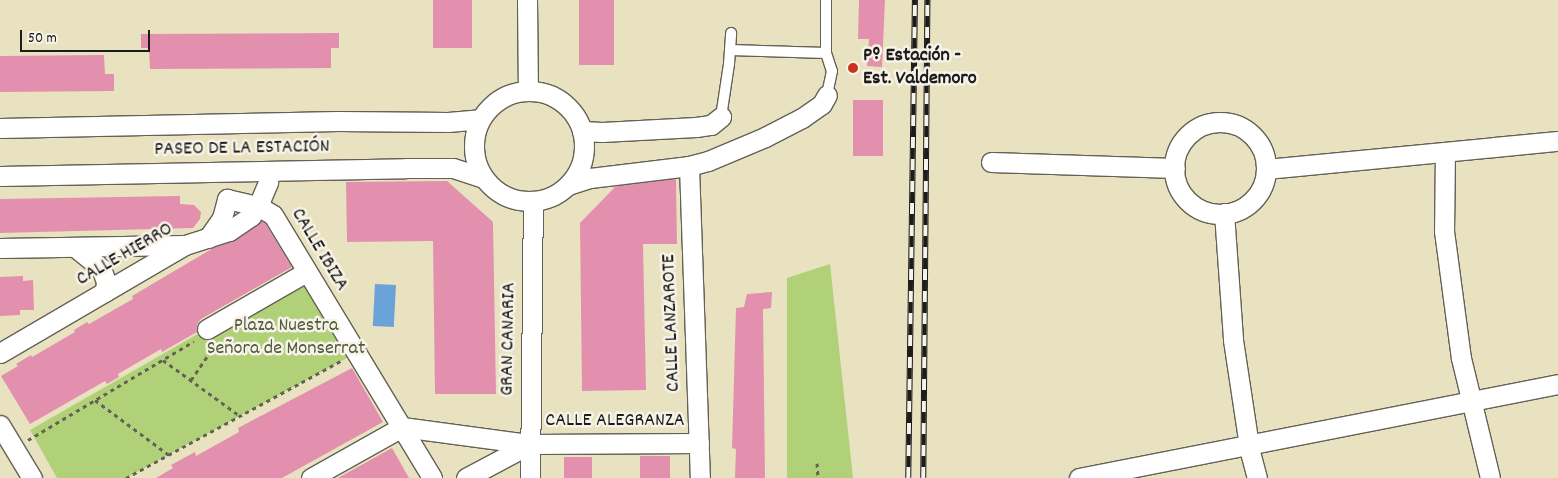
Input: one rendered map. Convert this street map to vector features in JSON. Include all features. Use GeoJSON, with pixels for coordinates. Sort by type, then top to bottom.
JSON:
{"type":"FeatureCollection","features":[{"type":"Feature","properties":{"kind":"street"},"geometry":{"type":"LineString","coordinates":[[527,0],[528,90]]}},
{"type":"Feature","properties":{"kind":"street"},"geometry":{"type":"LineString","coordinates":[[568,185],[577,173],[583,160],[584,145],[582,131],[574,114],[562,101],[546,93],[528,90],[513,92],[500,98],[488,107],[474,133],[473,149],[476,164],[483,178],[496,191],[514,199],[532,201],[546,199],[568,185],[590,178],[689,166],[765,138],[816,109],[822,104],[826,95]]}},
{"type":"Feature","properties":{"kind":"street"},"geometry":{"type":"LineString","coordinates":[[582,131],[602,132],[696,127],[711,125],[721,117]]}},
{"type":"Feature","properties":{"kind":"street","name":"PASEO DE LA ESTACIÓN"},"geometry":{"type":"LineString","coordinates":[[0,128],[338,121],[448,122],[480,119]]}},
{"type":"Feature","properties":{"kind":"street"},"geometry":{"type":"LineString","coordinates":[[1219,122],[1234,124],[1247,131],[1258,142],[1264,155],[1266,169],[1263,184],[1256,197],[1244,207],[1216,214],[1201,210],[1188,201],[1179,189],[1175,159],[1180,144],[1190,133],[1204,125],[1219,122]]}},
{"type":"Feature","properties":{"kind":"street"},"geometry":{"type":"LineString","coordinates":[[1266,169],[1558,141]]}},
{"type":"Feature","properties":{"kind":"street"},"geometry":{"type":"LineString","coordinates":[[1445,152],[1444,231],[1462,358],[1490,478]]}},
{"type":"Feature","properties":{"kind":"street"},"geometry":{"type":"LineString","coordinates":[[991,162],[1175,168]]}},
{"type":"Feature","properties":{"kind":"street","name":"CALLE LANZAROTE"},"geometry":{"type":"LineString","coordinates":[[689,166],[700,478]]}},
{"type":"Feature","properties":{"kind":"street","name":"PASEO DE LA ESTACIÓN"},"geometry":{"type":"LineString","coordinates":[[0,176],[453,168],[483,178]]}},
{"type":"Feature","properties":{"kind":"street"},"geometry":{"type":"LineString","coordinates":[[258,206],[268,182],[269,172]]}},
{"type":"Feature","properties":{"kind":"street"},"geometry":{"type":"LineString","coordinates":[[207,173],[227,199],[222,218],[208,238]]}},
{"type":"Feature","properties":{"kind":"street","name":"CALLE IBIZA"},"geometry":{"type":"LineString","coordinates":[[227,199],[258,206],[273,215],[432,478]]}},
{"type":"Feature","properties":{"kind":"street","name":"GRAN CANARIA"},"geometry":{"type":"LineString","coordinates":[[530,478],[532,201]]}},
{"type":"Feature","properties":{"kind":"street","name":"CALLE HIERRO"},"geometry":{"type":"LineString","coordinates":[[0,353],[185,245],[229,231],[251,216],[258,206]]}},
{"type":"Feature","properties":{"kind":"street"},"geometry":{"type":"LineString","coordinates":[[1224,213],[1233,340],[1249,444],[1257,478]]}},
{"type":"Feature","properties":{"kind":"street"},"geometry":{"type":"LineString","coordinates":[[0,248],[185,245]]}},
{"type":"Feature","properties":{"kind":"street"},"geometry":{"type":"LineString","coordinates":[[75,247],[101,268],[106,282],[105,292]]}},
{"type":"Feature","properties":{"kind":"street"},"geometry":{"type":"LineString","coordinates":[[202,334],[306,272]]}},
{"type":"Feature","properties":{"kind":"street"},"geometry":{"type":"LineString","coordinates":[[1079,478],[1558,384]]}},
{"type":"Feature","properties":{"kind":"street"},"geometry":{"type":"LineString","coordinates":[[0,425],[32,478]]}},
{"type":"Feature","properties":{"kind":"street"},"geometry":{"type":"LineString","coordinates":[[311,478],[402,427]]}},
{"type":"Feature","properties":{"kind":"street","name":"CALLE ALEGRANZA"},"geometry":{"type":"LineString","coordinates":[[402,427],[530,444],[699,443]]}},
{"type":"Feature","properties":{"kind":"street"},"geometry":{"type":"LineString","coordinates":[[466,478],[530,444]]}},
{"type":"Feature","properties":{"kind":"lane"},"geometry":{"type":"LineString","coordinates":[[826,0],[826,53],[832,70],[826,95]]}},
{"type":"Feature","properties":{"kind":"lane"},"geometry":{"type":"LineString","coordinates":[[721,117],[731,33]]}},
{"type":"Feature","properties":{"kind":"lane"},"geometry":{"type":"LineString","coordinates":[[730,50],[826,53]]}},
{"type":"Feature","properties":{"kind":"path"},"geometry":{"type":"LineString","coordinates":[[14,448],[163,360],[202,334],[215,344],[191,380]]}},
{"type":"Feature","properties":{"kind":"path"},"geometry":{"type":"LineString","coordinates":[[126,478],[356,353]]}},
{"type":"Feature","properties":{"kind":"path"},"geometry":{"type":"LineString","coordinates":[[163,360],[240,416]]}},
{"type":"Feature","properties":{"kind":"path"},"geometry":{"type":"LineString","coordinates":[[95,400],[169,455]]}},
{"type":"Feature","properties":{"kind":"path"},"geometry":{"type":"LineString","coordinates":[[817,463],[818,478]]}},
{"type":"Feature","properties":{"kind":"green space"},"geometry":{"type":"Polygon","coordinates":[[[830,264],[853,478],[787,478],[787,278],[830,264]]]}},
{"type":"Feature","properties":{"kind":"green space","name":"Plaza Nuestra Señora de Monserrat"},"geometry":{"type":"Polygon","coordinates":[[[306,272],[356,353],[126,478],[57,478],[30,430],[306,272]]]}},
{"type":"Feature","properties":{"kind":"water"},"geometry":{"type":"Polygon","coordinates":[[[375,284],[396,285],[394,327],[373,326],[375,284]]]}},
{"type":"Feature","properties":{"kind":"building"},"geometry":{"type":"Polygon","coordinates":[[[433,0],[472,0],[472,48],[433,48],[433,0]]]}},
{"type":"Feature","properties":{"kind":"building"},"geometry":{"type":"Polygon","coordinates":[[[579,0],[614,0],[614,65],[579,65],[579,0]]]}},
{"type":"Feature","properties":{"kind":"building"},"geometry":{"type":"Polygon","coordinates":[[[859,0],[885,0],[882,67],[867,66],[869,39],[858,39],[859,0]]]}},
{"type":"Feature","properties":{"kind":"building"},"geometry":{"type":"Polygon","coordinates":[[[339,33],[339,48],[331,48],[331,68],[150,69],[149,48],[141,48],[141,34],[339,33]]]}},
{"type":"Feature","properties":{"kind":"building"},"geometry":{"type":"Polygon","coordinates":[[[104,55],[105,74],[114,74],[114,91],[0,92],[0,56],[104,55]]]}},
{"type":"Feature","properties":{"kind":"building"},"geometry":{"type":"Polygon","coordinates":[[[853,100],[883,100],[883,156],[853,156],[853,100]]]}},
{"type":"Feature","properties":{"kind":"building"},"geometry":{"type":"Polygon","coordinates":[[[676,179],[677,244],[643,244],[646,390],[582,391],[580,223],[616,186],[676,179]]]}},
{"type":"Feature","properties":{"kind":"building"},"geometry":{"type":"Polygon","coordinates":[[[447,181],[493,222],[496,394],[435,394],[433,241],[347,242],[346,182],[447,181]]]}},
{"type":"Feature","properties":{"kind":"building"},"geometry":{"type":"Polygon","coordinates":[[[180,196],[180,204],[194,205],[201,212],[200,219],[193,228],[0,233],[0,199],[180,196]]]}},
{"type":"Feature","properties":{"kind":"building"},"geometry":{"type":"Polygon","coordinates":[[[261,221],[265,223],[292,267],[201,319],[197,324],[197,332],[162,352],[161,349],[118,374],[119,377],[107,384],[105,381],[30,424],[1,376],[18,366],[16,364],[75,332],[74,330],[87,322],[89,324],[133,299],[132,296],[215,247],[235,240],[261,221]]]}},
{"type":"Feature","properties":{"kind":"building"},"geometry":{"type":"Polygon","coordinates":[[[23,276],[23,281],[33,280],[34,310],[20,310],[20,315],[0,316],[0,277],[23,276]]]}},
{"type":"Feature","properties":{"kind":"building"},"geometry":{"type":"Polygon","coordinates":[[[772,292],[771,308],[763,309],[765,478],[735,478],[736,449],[732,448],[736,308],[744,307],[747,294],[772,292]]]}},
{"type":"Feature","properties":{"kind":"building"},"geometry":{"type":"Polygon","coordinates":[[[352,368],[383,422],[282,478],[156,478],[173,468],[171,465],[195,452],[196,456],[239,432],[238,428],[352,368]]]}},
{"type":"Feature","properties":{"kind":"building"},"geometry":{"type":"Polygon","coordinates":[[[392,448],[409,478],[338,478],[392,448]]]}},
{"type":"Feature","properties":{"kind":"building"},"geometry":{"type":"Polygon","coordinates":[[[640,456],[670,456],[670,478],[640,478],[640,456]]]}},
{"type":"Feature","properties":{"kind":"building"},"geometry":{"type":"Polygon","coordinates":[[[564,457],[592,457],[592,478],[564,478],[564,457]]]}},
{"type":"Feature","properties":{"kind":"railway"},"geometry":{"type":"LineString","coordinates":[[908,478],[915,0]]}},
{"type":"Feature","properties":{"kind":"railway"},"geometry":{"type":"LineString","coordinates":[[923,478],[927,0]]}},
{"type":"Feature","properties":{"kind":"place","name":"Pº Estación - Est. Valdemoro"},"geometry":{"type":"Point","coordinates":[853,68]}}]}
